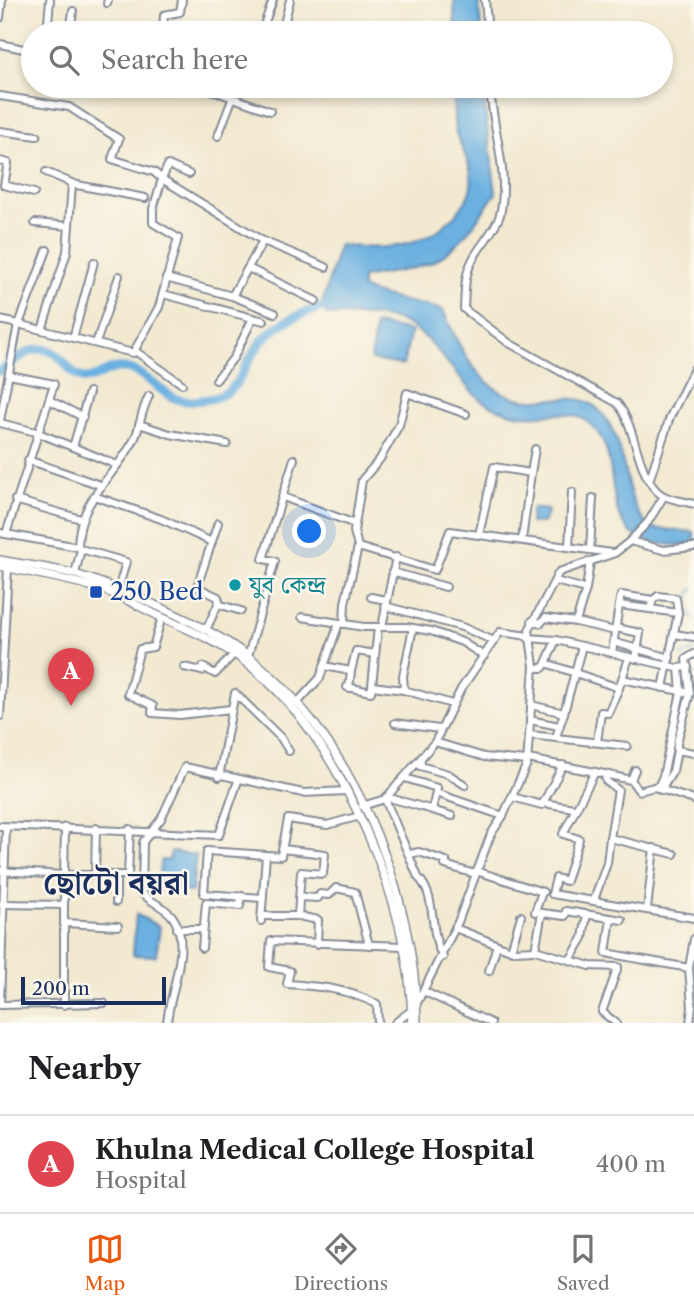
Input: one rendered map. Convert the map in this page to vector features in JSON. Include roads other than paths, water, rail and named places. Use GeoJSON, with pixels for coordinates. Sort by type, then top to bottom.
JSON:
{"type":"FeatureCollection","features":[{"type":"Feature","properties":{"kind":"main road"},"geometry":{"type":"LineString","coordinates":[[0,560],[75,574],[118,590],[206,631],[248,656],[297,703],[325,740],[362,806],[388,864],[399,898],[414,1023]]}},
{"type":"Feature","properties":{"kind":"main road"},"geometry":{"type":"LineString","coordinates":[[4,567],[104,590],[234,654],[271,685],[319,741],[382,866],[403,946],[414,1007]]}},
{"type":"Feature","properties":{"kind":"street"},"geometry":{"type":"LineString","coordinates":[[0,18],[2,0]]}},
{"type":"Feature","properties":{"kind":"street"},"geometry":{"type":"LineString","coordinates":[[48,21],[50,0]]}},
{"type":"Feature","properties":{"kind":"street"},"geometry":{"type":"LineString","coordinates":[[164,21],[164,15],[180,12],[183,0]]}},
{"type":"Feature","properties":{"kind":"street"},"geometry":{"type":"LineString","coordinates":[[265,21],[273,0]]}},
{"type":"Feature","properties":{"kind":"street"},"geometry":{"type":"LineString","coordinates":[[285,21],[290,0]]}},
{"type":"Feature","properties":{"kind":"street"},"geometry":{"type":"LineString","coordinates":[[485,0],[487,21]]}},
{"type":"Feature","properties":{"kind":"street"},"geometry":{"type":"LineString","coordinates":[[72,21],[73,11]]}},
{"type":"Feature","properties":{"kind":"street"},"geometry":{"type":"LineString","coordinates":[[0,44],[21,48]]}},
{"type":"Feature","properties":{"kind":"street"},"geometry":{"type":"LineString","coordinates":[[0,96],[76,110],[119,139],[112,159],[154,172],[263,241],[326,267]]}},
{"type":"Feature","properties":{"kind":"street"},"geometry":{"type":"LineString","coordinates":[[218,135],[230,98]]}},
{"type":"Feature","properties":{"kind":"street"},"geometry":{"type":"LineString","coordinates":[[236,98],[270,111]]}},
{"type":"Feature","properties":{"kind":"street"},"geometry":{"type":"LineString","coordinates":[[491,98],[505,184],[499,218],[471,263],[465,285],[464,309],[509,343],[617,403],[625,413],[649,480],[664,496],[694,504]]}},
{"type":"Feature","properties":{"kind":"street"},"geometry":{"type":"LineString","coordinates":[[0,131],[37,136]]}},
{"type":"Feature","properties":{"kind":"street"},"geometry":{"type":"LineString","coordinates":[[0,161],[8,163],[4,185],[34,193]]}},
{"type":"Feature","properties":{"kind":"street"},"geometry":{"type":"LineString","coordinates":[[135,351],[163,295],[178,238],[153,223],[153,209],[162,179],[168,165],[190,174]]}},
{"type":"Feature","properties":{"kind":"street"},"geometry":{"type":"LineString","coordinates":[[46,172],[74,184],[145,198]]}},
{"type":"Feature","properties":{"kind":"street"},"geometry":{"type":"LineString","coordinates":[[42,330],[67,252],[74,184]]}},
{"type":"Feature","properties":{"kind":"street"},"geometry":{"type":"LineString","coordinates":[[34,223],[69,226]]}},
{"type":"Feature","properties":{"kind":"street"},"geometry":{"type":"LineString","coordinates":[[232,296],[263,241]]}},
{"type":"Feature","properties":{"kind":"street"},"geometry":{"type":"LineString","coordinates":[[47,250],[18,324],[0,422],[117,465]]}},
{"type":"Feature","properties":{"kind":"street"},"geometry":{"type":"LineString","coordinates":[[73,338],[94,262]]}},
{"type":"Feature","properties":{"kind":"street"},"geometry":{"type":"LineString","coordinates":[[248,268],[316,301]]}},
{"type":"Feature","properties":{"kind":"street"},"geometry":{"type":"LineString","coordinates":[[96,343],[119,276]]}},
{"type":"Feature","properties":{"kind":"street"},"geometry":{"type":"LineString","coordinates":[[166,278],[232,296],[275,313]]}},
{"type":"Feature","properties":{"kind":"street"},"geometry":{"type":"LineString","coordinates":[[163,295],[264,321]]}},
{"type":"Feature","properties":{"kind":"street"},"geometry":{"type":"LineString","coordinates":[[216,380],[234,357],[253,318]]}},
{"type":"Feature","properties":{"kind":"street"},"geometry":{"type":"LineString","coordinates":[[0,320],[135,351],[181,384]]}},
{"type":"Feature","properties":{"kind":"street"},"geometry":{"type":"LineString","coordinates":[[649,480],[670,417],[694,369]]}},
{"type":"Feature","properties":{"kind":"street"},"geometry":{"type":"LineString","coordinates":[[9,375],[54,384],[3,533],[79,548],[126,562],[118,590]]}},
{"type":"Feature","properties":{"kind":"street"},"geometry":{"type":"LineString","coordinates":[[73,447],[89,392]]}},
{"type":"Feature","properties":{"kind":"street"},"geometry":{"type":"LineString","coordinates":[[297,703],[320,678],[341,623],[358,547],[355,524],[362,480],[380,459],[399,425],[407,393],[466,414]]}},
{"type":"Feature","properties":{"kind":"street"},"geometry":{"type":"LineString","coordinates":[[75,574],[79,548],[78,526],[100,485],[133,442],[139,414],[149,396]]}},
{"type":"Feature","properties":{"kind":"street"},"geometry":{"type":"LineString","coordinates":[[49,400],[83,417]]}},
{"type":"Feature","properties":{"kind":"street"},"geometry":{"type":"LineString","coordinates":[[139,424],[170,434],[227,444]]}},
{"type":"Feature","properties":{"kind":"street"},"geometry":{"type":"LineString","coordinates":[[522,540],[536,449]]}},
{"type":"Feature","properties":{"kind":"street"},"geometry":{"type":"LineString","coordinates":[[248,656],[275,561],[263,559],[294,458]]}},
{"type":"Feature","properties":{"kind":"street"},"geometry":{"type":"LineString","coordinates":[[28,460],[100,485]]}},
{"type":"Feature","properties":{"kind":"street"},"geometry":{"type":"LineString","coordinates":[[479,534],[494,467],[531,473]]}},
{"type":"Feature","properties":{"kind":"street"},"geometry":{"type":"LineString","coordinates":[[569,547],[572,492]]}},
{"type":"Feature","properties":{"kind":"street"},"geometry":{"type":"LineString","coordinates":[[94,496],[161,519],[212,542]]}},
{"type":"Feature","properties":{"kind":"street"},"geometry":{"type":"LineString","coordinates":[[395,1023],[414,1007],[443,957],[491,834],[503,816],[528,760],[534,668],[528,637],[532,621],[565,569],[615,553],[648,522],[664,496]]}},
{"type":"Feature","properties":{"kind":"street"},"geometry":{"type":"LineString","coordinates":[[283,497],[355,524]]}},
{"type":"Feature","properties":{"kind":"street"},"geometry":{"type":"LineString","coordinates":[[590,550],[593,498]]}},
{"type":"Feature","properties":{"kind":"street"},"geometry":{"type":"LineString","coordinates":[[15,500],[82,519]]}},
{"type":"Feature","properties":{"kind":"street"},"geometry":{"type":"LineString","coordinates":[[206,631],[218,604],[218,597],[197,587],[218,523]]}},
{"type":"Feature","properties":{"kind":"street"},"geometry":{"type":"LineString","coordinates":[[358,547],[435,570],[450,531],[615,553]]}},
{"type":"Feature","properties":{"kind":"street"},"geometry":{"type":"LineString","coordinates":[[632,539],[663,550],[694,547]]}},
{"type":"Feature","properties":{"kind":"street"},"geometry":{"type":"LineString","coordinates":[[375,654],[356,651],[348,687],[371,692],[380,627],[396,557]]}},
{"type":"Feature","properties":{"kind":"street"},"geometry":{"type":"LineString","coordinates":[[576,622],[586,589],[590,562]]}},
{"type":"Feature","properties":{"kind":"street"},"geometry":{"type":"LineString","coordinates":[[0,716],[4,567]]}},
{"type":"Feature","properties":{"kind":"street"},"geometry":{"type":"LineString","coordinates":[[392,572],[446,587]]}},
{"type":"Feature","properties":{"kind":"street"},"geometry":{"type":"LineString","coordinates":[[555,581],[586,589]]}},
{"type":"Feature","properties":{"kind":"street"},"geometry":{"type":"LineString","coordinates":[[612,653],[621,595],[653,600]]}},
{"type":"Feature","properties":{"kind":"street"},"geometry":{"type":"LineString","coordinates":[[650,609],[653,600],[658,596],[676,598],[678,613],[663,688]]}},
{"type":"Feature","properties":{"kind":"street"},"geometry":{"type":"LineString","coordinates":[[371,597],[462,626],[494,641]]}},
{"type":"Feature","properties":{"kind":"street"},"geometry":{"type":"LineString","coordinates":[[218,604],[241,611]]}},
{"type":"Feature","properties":{"kind":"street"},"geometry":{"type":"LineString","coordinates":[[620,605],[678,613]]}},
{"type":"Feature","properties":{"kind":"street"},"geometry":{"type":"LineString","coordinates":[[162,617],[153,647],[140,649],[128,694],[153,706],[152,713],[180,715],[231,709]]}},
{"type":"Feature","properties":{"kind":"street"},"geometry":{"type":"LineString","coordinates":[[302,617],[380,627],[413,628],[462,642],[484,656]]}},
{"type":"Feature","properties":{"kind":"street"},"geometry":{"type":"LineString","coordinates":[[532,621],[541,623],[545,618],[640,633],[638,647],[608,713],[601,712],[597,742]]}},
{"type":"Feature","properties":{"kind":"street"},"geometry":{"type":"LineString","coordinates":[[404,690],[403,676],[413,628]]}},
{"type":"Feature","properties":{"kind":"street"},"geometry":{"type":"LineString","coordinates":[[362,806],[386,798],[435,742],[452,704],[500,632],[556,640],[682,668],[692,677],[685,692],[663,776],[657,789]]}},
{"type":"Feature","properties":{"kind":"street"},"geometry":{"type":"LineString","coordinates":[[674,634],[694,637]]}},
{"type":"Feature","properties":{"kind":"street"},"geometry":{"type":"LineString","coordinates":[[534,668],[543,668],[556,640]]}},
{"type":"Feature","properties":{"kind":"street"},"geometry":{"type":"LineString","coordinates":[[613,642],[670,658]]}},
{"type":"Feature","properties":{"kind":"street"},"geometry":{"type":"LineString","coordinates":[[556,737],[582,646]]}},
{"type":"Feature","properties":{"kind":"street"},"geometry":{"type":"LineString","coordinates":[[184,667],[202,671],[203,667],[215,674],[234,654]]}},
{"type":"Feature","properties":{"kind":"street"},"geometry":{"type":"LineString","coordinates":[[657,789],[673,771],[685,692],[682,668],[687,656],[694,654]]}},
{"type":"Feature","properties":{"kind":"street"},"geometry":{"type":"LineString","coordinates":[[546,663],[619,688]]}},
{"type":"Feature","properties":{"kind":"street"},"geometry":{"type":"LineString","coordinates":[[324,666],[351,671]]}},
{"type":"Feature","properties":{"kind":"street"},"geometry":{"type":"LineString","coordinates":[[622,679],[685,692]]}},
{"type":"Feature","properties":{"kind":"street"},"geometry":{"type":"LineString","coordinates":[[372,687],[404,690],[452,704]]}},
{"type":"Feature","properties":{"kind":"street"},"geometry":{"type":"LineString","coordinates":[[219,777],[235,693],[281,738],[289,751]]}},
{"type":"Feature","properties":{"kind":"street"},"geometry":{"type":"LineString","coordinates":[[531,705],[565,713]]}},
{"type":"Feature","properties":{"kind":"street"},"geometry":{"type":"LineString","coordinates":[[530,720],[559,726]]}},
{"type":"Feature","properties":{"kind":"street"},"geometry":{"type":"LineString","coordinates":[[395,723],[439,729]]}},
{"type":"Feature","properties":{"kind":"street"},"geometry":{"type":"LineString","coordinates":[[530,735],[626,746]]}},
{"type":"Feature","properties":{"kind":"street"},"geometry":{"type":"LineString","coordinates":[[435,742],[484,757],[528,760],[605,774],[631,780],[639,791],[657,789],[694,800]]}},
{"type":"Feature","properties":{"kind":"street"},"geometry":{"type":"LineString","coordinates":[[677,750],[694,753]]}},
{"type":"Feature","properties":{"kind":"street"},"geometry":{"type":"LineString","coordinates":[[419,761],[420,766],[447,774],[466,785]]}},
{"type":"Feature","properties":{"kind":"street"},"geometry":{"type":"LineString","coordinates":[[543,803],[563,765]]}},
{"type":"Feature","properties":{"kind":"street"},"geometry":{"type":"LineString","coordinates":[[167,1023],[177,974],[180,937],[172,916],[142,893],[143,842],[162,819],[185,767],[219,777],[303,793],[347,792]]}},
{"type":"Feature","properties":{"kind":"street"},"geometry":{"type":"LineString","coordinates":[[631,780],[635,770]]}},
{"type":"Feature","properties":{"kind":"street"},"geometry":{"type":"LineString","coordinates":[[552,894],[555,878],[566,881],[579,839],[563,834],[574,807],[595,772]]}},
{"type":"Feature","properties":{"kind":"street"},"geometry":{"type":"LineString","coordinates":[[594,900],[607,863],[618,790],[606,781],[605,774]]}},
{"type":"Feature","properties":{"kind":"street"},"geometry":{"type":"LineString","coordinates":[[404,778],[437,788],[433,810]]}},
{"type":"Feature","properties":{"kind":"street"},"geometry":{"type":"LineString","coordinates":[[104,1003],[0,1005],[3,826],[130,829],[219,835],[238,781]]}},
{"type":"Feature","properties":{"kind":"street"},"geometry":{"type":"LineString","coordinates":[[436,793],[503,816]]}},
{"type":"Feature","properties":{"kind":"street"},"geometry":{"type":"LineString","coordinates":[[512,796],[574,807]]}},
{"type":"Feature","properties":{"kind":"street"},"geometry":{"type":"LineString","coordinates":[[386,798],[452,816]]}},
{"type":"Feature","properties":{"kind":"street"},"geometry":{"type":"LineString","coordinates":[[386,798],[418,877],[428,887],[436,945],[443,957]]}},
{"type":"Feature","properties":{"kind":"street"},"geometry":{"type":"LineString","coordinates":[[263,898],[204,894],[207,851],[281,856],[288,819],[327,825],[359,816]]}},
{"type":"Feature","properties":{"kind":"street"},"geometry":{"type":"LineString","coordinates":[[64,1004],[65,827]]}},
{"type":"Feature","properties":{"kind":"street"},"geometry":{"type":"LineString","coordinates":[[95,875],[96,828]]}},
{"type":"Feature","properties":{"kind":"street"},"geometry":{"type":"LineString","coordinates":[[2,871],[64,875],[128,874],[130,829]]}},
{"type":"Feature","properties":{"kind":"street"},"geometry":{"type":"LineString","coordinates":[[610,838],[674,854]]}},
{"type":"Feature","properties":{"kind":"street"},"geometry":{"type":"LineString","coordinates":[[647,909],[654,848]]}},
{"type":"Feature","properties":{"kind":"street"},"geometry":{"type":"LineString","coordinates":[[282,849],[325,854],[323,874],[301,872],[298,916]]}},
{"type":"Feature","properties":{"kind":"street"},"geometry":{"type":"LineString","coordinates":[[410,855],[419,852],[446,861],[445,865],[542,892],[694,918]]}},
{"type":"Feature","properties":{"kind":"street"},"geometry":{"type":"LineString","coordinates":[[266,855],[262,918],[298,916],[318,920],[317,944]]}},
{"type":"Feature","properties":{"kind":"street"},"geometry":{"type":"LineString","coordinates":[[116,874],[116,901]]}},
{"type":"Feature","properties":{"kind":"street"},"geometry":{"type":"LineString","coordinates":[[299,897],[318,898],[320,894],[329,895],[336,888],[355,892],[369,945]]}},
{"type":"Feature","properties":{"kind":"street"},"geometry":{"type":"LineString","coordinates":[[542,892],[535,912],[565,916],[566,911],[622,920]]}},
{"type":"Feature","properties":{"kind":"street"},"geometry":{"type":"LineString","coordinates":[[202,948],[206,903],[240,906],[241,897]]}},
{"type":"Feature","properties":{"kind":"street"},"geometry":{"type":"LineString","coordinates":[[2,904],[64,905]]}},
{"type":"Feature","properties":{"kind":"street"},"geometry":{"type":"LineString","coordinates":[[535,950],[542,913]]}},
{"type":"Feature","properties":{"kind":"street"},"geometry":{"type":"LineString","coordinates":[[569,960],[583,938],[587,914]]}},
{"type":"Feature","properties":{"kind":"street"},"geometry":{"type":"LineString","coordinates":[[511,950],[521,916]]}},
{"type":"Feature","properties":{"kind":"street"},"geometry":{"type":"LineString","coordinates":[[611,918],[607,953],[689,968]]}},
{"type":"Feature","properties":{"kind":"street"},"geometry":{"type":"LineString","coordinates":[[65,923],[118,926]]}},
{"type":"Feature","properties":{"kind":"street"},"geometry":{"type":"LineString","coordinates":[[455,928],[511,950],[535,950],[569,960],[618,967],[602,1012],[616,1023]]}},
{"type":"Feature","properties":{"kind":"street"},"geometry":{"type":"LineString","coordinates":[[177,929],[204,929]]}},
{"type":"Feature","properties":{"kind":"street"},"geometry":{"type":"LineString","coordinates":[[690,1023],[692,1007],[688,987],[694,939]]}},
{"type":"Feature","properties":{"kind":"street"},"geometry":{"type":"LineString","coordinates":[[378,1023],[377,1004],[341,988],[287,984],[290,971],[269,967],[271,942],[403,946]]}},
{"type":"Feature","properties":{"kind":"street"},"geometry":{"type":"LineString","coordinates":[[489,971],[497,945]]}},
{"type":"Feature","properties":{"kind":"street"},"geometry":{"type":"LineString","coordinates":[[423,991],[491,1023]]}},
{"type":"Feature","properties":{"kind":"water"},"geometry":{"type":"Polygon","coordinates":[[[454,0],[478,0],[481,21],[455,21],[454,0]]]}},
{"type":"Feature","properties":{"kind":"water"},"geometry":{"type":"Polygon","coordinates":[[[454,98],[484,98],[496,193],[468,232],[442,256],[415,268],[362,278],[362,288],[443,310],[465,355],[486,381],[499,391],[531,400],[575,399],[598,409],[616,438],[628,486],[640,515],[650,528],[694,532],[694,544],[657,544],[634,535],[621,520],[608,457],[601,437],[585,420],[563,414],[518,414],[487,404],[473,393],[426,339],[402,322],[372,316],[326,315],[323,301],[339,245],[390,247],[420,240],[448,222],[466,200],[471,175],[455,129],[454,98]]]}},
{"type":"Feature","properties":{"kind":"water"},"geometry":{"type":"Polygon","coordinates":[[[375,324],[411,331],[403,365],[371,360],[375,324]]]}},
{"type":"Feature","properties":{"kind":"water"},"geometry":{"type":"Polygon","coordinates":[[[532,508],[548,510],[543,523],[530,523],[532,508]]]}},
{"type":"Feature","properties":{"kind":"water"},"geometry":{"type":"Polygon","coordinates":[[[171,852],[196,855],[192,892],[157,887],[161,860],[169,860],[171,852]]]}},
{"type":"Feature","properties":{"kind":"water"},"geometry":{"type":"Polygon","coordinates":[[[136,914],[160,927],[156,956],[133,955],[136,914]]]}},
{"type":"Feature","properties":{"kind":"waterway"},"geometry":{"type":"LineString","coordinates":[[0,371],[31,351],[47,350],[55,353],[74,374],[83,378],[124,368],[139,373],[180,400],[206,400],[230,390],[254,352],[278,326],[334,303]]}},
{"type":"Feature","properties":{"kind":"waterway"},"geometry":{"type":"LineString","coordinates":[[694,589],[688,604],[694,618]]}},
{"type":"Feature","properties":{"kind":"waterway"},"geometry":{"type":"LineString","coordinates":[[683,658],[684,654],[694,651]]}},
{"type":"Feature","properties":{"kind":"waterway"},"geometry":{"type":"LineString","coordinates":[[677,726],[685,695]]}},
{"type":"Feature","properties":{"kind":"place","name":"যুব কেন্দ্র"},"geometry":{"type":"Point","coordinates":[235,585]}},
{"type":"Feature","properties":{"kind":"place","name":"250 Bed"},"geometry":{"type":"Point","coordinates":[96,592]}},
{"type":"Feature","properties":{"kind":"place","name":"Khulna Medical College Hospital"},"geometry":{"type":"Point","coordinates":[71,706]}},
{"type":"Feature","properties":{"kind":"district","name":"ছোটো বয়রা"},"geometry":{"type":"Point","coordinates":[116,883]}}]}
